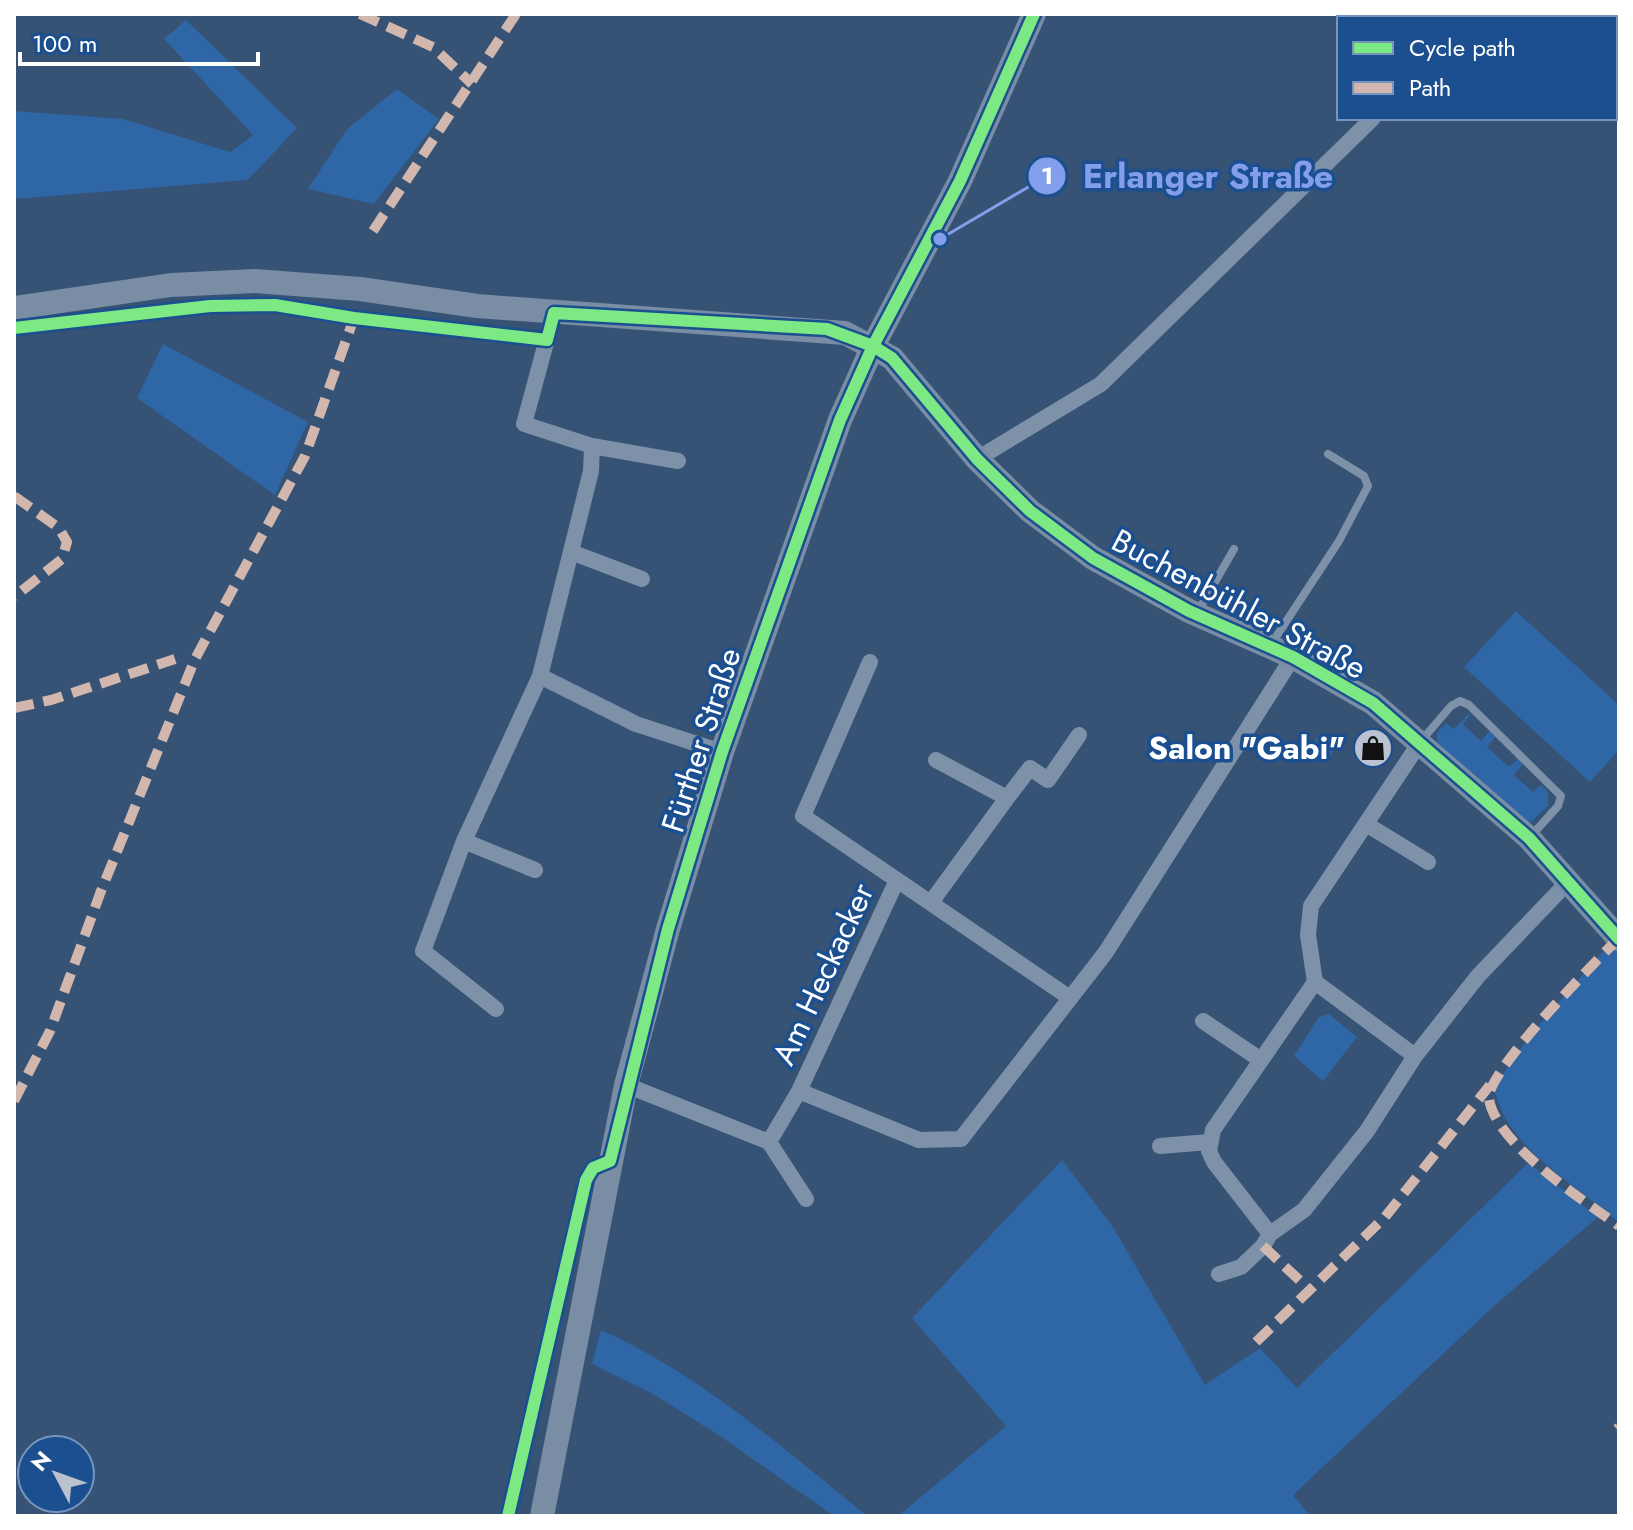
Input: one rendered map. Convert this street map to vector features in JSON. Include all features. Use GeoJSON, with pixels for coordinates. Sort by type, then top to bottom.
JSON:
{"type":"FeatureCollection","features":[{"type":"Feature","properties":{"kind":"street","name":"Fürther Straße"},"geometry":{"type":"LineString","coordinates":[[542,1516],[626,1085],[668,929],[722,752],[840,420],[873,346],[960,181],[1034,14]]}},
{"type":"Feature","properties":{"kind":"street"},"geometry":{"type":"LineString","coordinates":[[977,459],[1101,384],[1371,120]]}},
{"type":"Feature","properties":{"kind":"street","name":"Buchenbühler Straße"},"geometry":{"type":"LineString","coordinates":[[14,308],[171,285],[255,281],[395,293],[477,306],[554,313],[827,329],[873,346],[892,358],[977,459],[1030,511],[1093,558],[1196,614],[1293,657],[1373,703],[1421,741],[1529,838],[1619,939]]}},
{"type":"Feature","properties":{"kind":"street"},"geometry":{"type":"LineString","coordinates":[[554,313],[524,424],[592,446],[678,461]]}},
{"type":"Feature","properties":{"kind":"street"},"geometry":{"type":"LineString","coordinates":[[496,1009],[423,951],[464,841],[540,676],[591,471],[592,446]]}},
{"type":"Feature","properties":{"kind":"street"},"geometry":{"type":"LineString","coordinates":[[571,552],[642,579]]}},
{"type":"Feature","properties":{"kind":"street","name":"Am Heckacker"},"geometry":{"type":"LineString","coordinates":[[799,1091],[919,1140],[961,1139],[1106,952],[1293,657]]}},
{"type":"Feature","properties":{"kind":"street","name":"Am Heckacker"},"geometry":{"type":"LineString","coordinates":[[870,662],[803,816],[932,901],[1070,998]]}},
{"type":"Feature","properties":{"kind":"street"},"geometry":{"type":"LineString","coordinates":[[540,676],[636,724],[722,752]]}},
{"type":"Feature","properties":{"kind":"street"},"geometry":{"type":"LineString","coordinates":[[932,901],[1030,768],[1048,780],[1079,735]]}},
{"type":"Feature","properties":{"kind":"street"},"geometry":{"type":"LineString","coordinates":[[1270,1234],[1214,1162],[1209,1142],[1213,1130],[1315,982],[1308,935],[1311,906],[1421,741]]}},
{"type":"Feature","properties":{"kind":"street"},"geometry":{"type":"LineString","coordinates":[[936,760],[1007,798]]}},
{"type":"Feature","properties":{"kind":"street"},"geometry":{"type":"LineString","coordinates":[[1366,824],[1428,862]]}},
{"type":"Feature","properties":{"kind":"street"},"geometry":{"type":"LineString","coordinates":[[464,841],[535,870]]}},
{"type":"Feature","properties":{"kind":"street","name":"Am Heckacker"},"geometry":{"type":"LineString","coordinates":[[769,1142],[799,1091],[897,880]]}},
{"type":"Feature","properties":{"kind":"street"},"geometry":{"type":"LineString","coordinates":[[1219,1274],[1241,1267],[1263,1246],[1270,1234],[1284,1226],[1313,1200],[1367,1131],[1415,1056],[1478,976],[1567,883]]}},
{"type":"Feature","properties":{"kind":"street"},"geometry":{"type":"LineString","coordinates":[[1315,982],[1415,1056]]}},
{"type":"Feature","properties":{"kind":"street"},"geometry":{"type":"LineString","coordinates":[[1203,1021],[1261,1060]]}},
{"type":"Feature","properties":{"kind":"street"},"geometry":{"type":"LineString","coordinates":[[626,1085],[769,1142],[806,1199]]}},
{"type":"Feature","properties":{"kind":"street"},"geometry":{"type":"LineString","coordinates":[[1160,1146],[1209,1142]]}},
{"type":"Feature","properties":{"kind":"lane"},"geometry":{"type":"LineString","coordinates":[[1270,647],[1339,541],[1368,486],[1364,476],[1328,454]]}},
{"type":"Feature","properties":{"kind":"lane"},"geometry":{"type":"LineString","coordinates":[[1196,614],[1234,549]]}},
{"type":"Feature","properties":{"kind":"lane"},"geometry":{"type":"LineString","coordinates":[[1421,741],[1451,706],[1460,701],[1469,705],[1561,796],[1558,806],[1529,838]]}},
{"type":"Feature","properties":{"kind":"shaded area"},"geometry":{"type":"Polygon","coordinates":[[[186,20],[297,128],[248,180],[14,199],[14,111],[123,119],[230,152],[253,135],[164,39],[186,20]]]}},
{"type":"Feature","properties":{"kind":"shaded area"},"geometry":{"type":"Polygon","coordinates":[[[397,89],[439,119],[374,204],[308,189],[347,129],[397,89]]]}},
{"type":"Feature","properties":{"kind":"shaded area"},"geometry":{"type":"Polygon","coordinates":[[[163,344],[308,422],[275,495],[137,398],[163,344]]]}},
{"type":"Feature","properties":{"kind":"shaded area"},"geometry":{"type":"Polygon","coordinates":[[[1516,611],[1619,705],[1619,750],[1590,782],[1464,667],[1516,611]]]}},
{"type":"Feature","properties":{"kind":"shaded area"},"geometry":{"type":"Polygon","coordinates":[[[1468,714],[1463,724],[1481,741],[1490,731],[1496,736],[1487,747],[1509,767],[1518,759],[1523,764],[1514,775],[1533,792],[1541,785],[1548,792],[1548,806],[1531,822],[1519,820],[1437,742],[1437,733],[1446,723],[1454,729],[1468,714]]]}},
{"type":"Feature","properties":{"kind":"shaded area"},"geometry":{"type":"Polygon","coordinates":[[[1319,734],[1331,741],[1333,752],[1325,764],[1309,754],[1319,734]]]}},
{"type":"Feature","properties":{"kind":"shaded area"},"geometry":{"type":"Polygon","coordinates":[[[1614,939],[1619,946],[1619,1223],[1527,1147],[1501,1109],[1494,1087],[1531,1034],[1614,939]]]}},
{"type":"Feature","properties":{"kind":"shaded area"},"geometry":{"type":"Polygon","coordinates":[[[1329,1014],[1357,1037],[1323,1081],[1294,1056],[1319,1017],[1329,1014]]]}},
{"type":"Feature","properties":{"kind":"shaded area"},"geometry":{"type":"Polygon","coordinates":[[[1062,1160],[1113,1227],[1205,1385],[1260,1348],[1297,1388],[1528,1163],[1598,1217],[1495,1305],[1293,1495],[1310,1516],[898,1516],[1006,1426],[912,1318],[1062,1160]]]}},
{"type":"Feature","properties":{"kind":"shaded area"},"geometry":{"type":"Polygon","coordinates":[[[601,1330],[673,1368],[740,1414],[867,1516],[834,1516],[717,1434],[653,1394],[592,1364],[601,1330]]]}},
{"type":"Feature","properties":{"kind":"marked path"},"geometry":{"type":"LineString","coordinates":[[360,14],[433,47],[472,84]]}},
{"type":"Feature","properties":{"kind":"marked path"},"geometry":{"type":"LineString","coordinates":[[373,231],[516,14]]}},
{"type":"Feature","properties":{"kind":"marked path"},"geometry":{"type":"LineString","coordinates":[[1472,16],[1478,14]]}},
{"type":"Feature","properties":{"kind":"marked path"},"geometry":{"type":"LineString","coordinates":[[14,1101],[50,1031],[101,891],[195,659],[305,456],[354,318]]}},
{"type":"Feature","properties":{"kind":"marked path"},"geometry":{"type":"LineString","coordinates":[[14,496],[59,528],[67,542],[62,559],[14,597]]}},
{"type":"Feature","properties":{"kind":"marked path"},"geometry":{"type":"LineString","coordinates":[[14,708],[51,700],[175,659]]}},
{"type":"Feature","properties":{"kind":"marked path"},"geometry":{"type":"LineString","coordinates":[[1619,938],[1522,1043],[1492,1086],[1489,1099],[1495,1116],[1524,1152],[1543,1170],[1619,1226]]}},
{"type":"Feature","properties":{"kind":"marked path"},"geometry":{"type":"LineString","coordinates":[[1256,1342],[1385,1217],[1490,1085]]}},
{"type":"Feature","properties":{"kind":"marked path"},"geometry":{"type":"LineString","coordinates":[[1263,1246],[1312,1292]]}},
{"type":"Feature","properties":{"kind":"cycle path"},"geometry":{"type":"LineString","coordinates":[[508,1516],[586,1180],[593,1168],[610,1161],[668,929],[722,752],[840,420],[873,346],[960,181],[1034,14]]}},
{"type":"Feature","properties":{"kind":"cycle path"},"geometry":{"type":"LineString","coordinates":[[14,328],[210,306],[275,305],[354,318],[547,340],[554,313],[827,329],[873,346],[892,358],[977,459],[1030,511],[1093,558],[1189,611],[1293,657],[1373,703],[1529,838],[1619,939]]}},
{"type":"Feature","properties":{"kind":"place","name":"Erlanger Straße"},"geometry":{"type":"Point","coordinates":[940,239]}},
{"type":"Feature","properties":{"kind":"place","name":"Salon \"Gabi\""},"geometry":{"type":"Point","coordinates":[1373,748]}}]}
